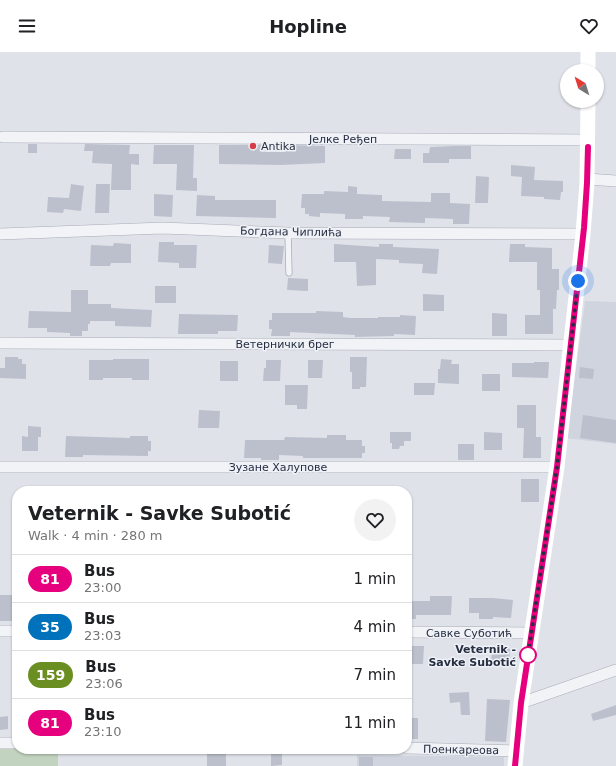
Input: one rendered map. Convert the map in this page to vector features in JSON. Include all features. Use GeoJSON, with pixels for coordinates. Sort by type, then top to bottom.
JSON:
{"type":"FeatureCollection","features":[{"type":"Feature","properties":{"kind":"street"},"geometry":{"type":"LineString","coordinates":[[588,52],[588,64]]}},
{"type":"Feature","properties":{"kind":"street"},"geometry":{"type":"LineString","coordinates":[[515,759],[531,633],[557,467],[583,234],[587,179],[588,108]]}},
{"type":"Feature","properties":{"kind":"street","name":"Јелке Ређеп"},"geometry":{"type":"LineString","coordinates":[[3,137],[588,143]]}},
{"type":"Feature","properties":{"kind":"street"},"geometry":{"type":"LineString","coordinates":[[587,179],[616,181]]}},
{"type":"Feature","properties":{"kind":"street","name":"Богдана Чиплића"},"geometry":{"type":"LineString","coordinates":[[0,234],[163,228],[288,233],[583,234]]}},
{"type":"Feature","properties":{"kind":"street","name":"Ветернички брег"},"geometry":{"type":"LineString","coordinates":[[0,343],[570,345]]}},
{"type":"Feature","properties":{"kind":"street","name":"Зузане Халупове"},"geometry":{"type":"LineString","coordinates":[[0,467],[557,467]]}},
{"type":"Feature","properties":{"kind":"street"},"geometry":{"type":"LineString","coordinates":[[0,631],[12,631]]}},
{"type":"Feature","properties":{"kind":"street","name":"Савке Суботић"},"geometry":{"type":"LineString","coordinates":[[412,632],[531,633]]}},
{"type":"Feature","properties":{"kind":"street"},"geometry":{"type":"LineString","coordinates":[[521,703],[616,670]]}},
{"type":"Feature","properties":{"kind":"street"},"geometry":{"type":"LineString","coordinates":[[0,743],[12,743]]}},
{"type":"Feature","properties":{"kind":"street","name":"Поенкареова"},"geometry":{"type":"LineString","coordinates":[[412,749],[515,759]]}},
{"type":"Feature","properties":{"kind":"lane"},"geometry":{"type":"LineString","coordinates":[[288,233],[289,273]]}},
{"type":"Feature","properties":{"kind":"shaded area"},"geometry":{"type":"Polygon","coordinates":[[[585,301],[616,302],[616,444],[565,438],[570,413],[585,301]]]}},
{"type":"Feature","properties":{"kind":"shaded area"},"geometry":{"type":"Polygon","coordinates":[[[357,755],[504,757],[504,766],[357,766],[357,755]]]}},
{"type":"Feature","properties":{"kind":"green space"},"geometry":{"type":"Polygon","coordinates":[[[0,747],[12,747],[12,754],[58,754],[58,766],[0,766],[0,747]]]}},
{"type":"Feature","properties":{"kind":"building"},"geometry":{"type":"Polygon","coordinates":[[[28,144],[37,144],[37,153],[28,153],[28,144]]]}},
{"type":"Feature","properties":{"kind":"building"},"geometry":{"type":"Polygon","coordinates":[[[85,144],[130,145],[129,154],[139,154],[139,165],[131,164],[131,190],[111,190],[112,164],[92,163],[93,151],[84,151],[85,144]]]}},
{"type":"Feature","properties":{"kind":"building"},"geometry":{"type":"Polygon","coordinates":[[[154,145],[194,145],[193,178],[197,178],[197,191],[176,190],[177,164],[153,164],[154,145]]]}},
{"type":"Feature","properties":{"kind":"building"},"geometry":{"type":"Polygon","coordinates":[[[219,145],[262,145],[262,152],[286,152],[286,145],[325,146],[325,163],[280,165],[219,164],[219,145]]]}},
{"type":"Feature","properties":{"kind":"building"},"geometry":{"type":"Polygon","coordinates":[[[471,146],[471,159],[449,159],[449,163],[423,163],[423,153],[429,153],[430,147],[471,146]]]}},
{"type":"Feature","properties":{"kind":"building"},"geometry":{"type":"Polygon","coordinates":[[[395,149],[411,149],[411,159],[394,159],[395,149]]]}},
{"type":"Feature","properties":{"kind":"building"},"geometry":{"type":"Polygon","coordinates":[[[511,165],[535,167],[534,180],[563,181],[563,192],[561,192],[560,200],[544,199],[544,197],[521,196],[522,177],[511,176],[511,165]]]}},
{"type":"Feature","properties":{"kind":"building"},"geometry":{"type":"Polygon","coordinates":[[[476,176],[489,177],[488,203],[475,203],[476,176]]]}},
{"type":"Feature","properties":{"kind":"building"},"geometry":{"type":"Polygon","coordinates":[[[71,184],[84,186],[81,211],[64,209],[63,213],[47,212],[48,197],[69,198],[71,184]]]}},
{"type":"Feature","properties":{"kind":"building"},"geometry":{"type":"Polygon","coordinates":[[[96,184],[110,184],[109,213],[95,213],[96,184]]]}},
{"type":"Feature","properties":{"kind":"building"},"geometry":{"type":"Polygon","coordinates":[[[348,186],[357,187],[357,194],[382,195],[382,201],[431,202],[431,193],[450,193],[450,203],[470,204],[469,224],[453,224],[453,219],[425,218],[425,223],[389,222],[390,217],[363,216],[363,219],[345,219],[345,214],[320,213],[320,217],[309,216],[309,214],[305,214],[305,208],[301,208],[302,194],[324,194],[324,191],[348,192],[348,186]]]}},
{"type":"Feature","properties":{"kind":"building"},"geometry":{"type":"Polygon","coordinates":[[[154,194],[173,195],[172,217],[154,216],[154,194]]]}},
{"type":"Feature","properties":{"kind":"building"},"geometry":{"type":"Polygon","coordinates":[[[197,195],[215,196],[215,200],[276,200],[276,218],[196,216],[197,195]]]}},
{"type":"Feature","properties":{"kind":"building"},"geometry":{"type":"Polygon","coordinates":[[[159,242],[174,242],[174,245],[197,245],[196,268],[179,268],[179,263],[158,262],[159,242]]]}},
{"type":"Feature","properties":{"kind":"building"},"geometry":{"type":"Polygon","coordinates":[[[114,243],[131,244],[131,263],[111,263],[110,266],[90,266],[91,245],[113,246],[114,243]]]}},
{"type":"Feature","properties":{"kind":"building"},"geometry":{"type":"Polygon","coordinates":[[[334,244],[379,247],[379,244],[393,244],[393,247],[439,249],[437,274],[422,273],[423,264],[399,263],[399,260],[376,259],[376,285],[357,286],[356,262],[334,262],[334,244]]]}},
{"type":"Feature","properties":{"kind":"building"},"geometry":{"type":"Polygon","coordinates":[[[510,244],[525,244],[525,247],[552,248],[552,269],[559,269],[559,290],[557,290],[556,309],[553,309],[553,334],[525,334],[525,315],[540,315],[540,290],[537,290],[537,262],[509,262],[510,244]]]}},
{"type":"Feature","properties":{"kind":"building"},"geometry":{"type":"Polygon","coordinates":[[[269,245],[284,246],[282,264],[268,263],[269,245]]]}},
{"type":"Feature","properties":{"kind":"building"},"geometry":{"type":"Polygon","coordinates":[[[288,278],[308,279],[308,291],[287,290],[288,278]]]}},
{"type":"Feature","properties":{"kind":"building"},"geometry":{"type":"Polygon","coordinates":[[[155,286],[176,286],[176,303],[155,303],[155,286]]]}},
{"type":"Feature","properties":{"kind":"building"},"geometry":{"type":"Polygon","coordinates":[[[71,290],[88,290],[88,304],[111,304],[111,308],[152,310],[151,327],[115,326],[115,321],[90,321],[90,324],[88,324],[88,331],[82,331],[82,336],[70,336],[70,333],[47,332],[47,328],[28,328],[29,311],[71,312],[71,290]]]}},
{"type":"Feature","properties":{"kind":"building"},"geometry":{"type":"Polygon","coordinates":[[[423,294],[444,295],[444,311],[423,311],[423,294]]]}},
{"type":"Feature","properties":{"kind":"building"},"geometry":{"type":"Polygon","coordinates":[[[316,311],[343,312],[343,317],[350,318],[400,317],[400,315],[416,316],[415,335],[394,334],[394,336],[355,337],[355,335],[290,332],[290,336],[271,336],[272,329],[269,329],[269,320],[272,320],[272,313],[316,313],[316,311]]]}},
{"type":"Feature","properties":{"kind":"building"},"geometry":{"type":"Polygon","coordinates":[[[492,313],[507,314],[507,336],[492,336],[492,313]]]}},
{"type":"Feature","properties":{"kind":"building"},"geometry":{"type":"Polygon","coordinates":[[[179,314],[238,315],[237,331],[218,331],[218,334],[178,334],[179,314]]]}},
{"type":"Feature","properties":{"kind":"building"},"geometry":{"type":"Polygon","coordinates":[[[5,357],[18,357],[18,359],[22,359],[22,364],[26,364],[26,379],[0,378],[0,368],[5,368],[5,357]]]}},
{"type":"Feature","properties":{"kind":"building"},"geometry":{"type":"Polygon","coordinates":[[[350,357],[367,357],[366,387],[352,389],[350,357]]]}},
{"type":"Feature","properties":{"kind":"building"},"geometry":{"type":"Polygon","coordinates":[[[149,359],[149,380],[132,380],[132,378],[103,378],[103,380],[89,380],[89,360],[149,359]]]}},
{"type":"Feature","properties":{"kind":"building"},"geometry":{"type":"Polygon","coordinates":[[[441,359],[452,360],[451,364],[459,364],[459,384],[438,383],[438,369],[440,369],[441,359]]]}},
{"type":"Feature","properties":{"kind":"building"},"geometry":{"type":"Polygon","coordinates":[[[266,360],[281,360],[280,381],[263,381],[266,360]]]}},
{"type":"Feature","properties":{"kind":"building"},"geometry":{"type":"Polygon","coordinates":[[[308,360],[323,360],[322,378],[308,378],[308,360]]]}},
{"type":"Feature","properties":{"kind":"building"},"geometry":{"type":"Polygon","coordinates":[[[220,361],[238,361],[238,381],[220,381],[220,361]]]}},
{"type":"Feature","properties":{"kind":"building"},"geometry":{"type":"Polygon","coordinates":[[[549,362],[548,378],[512,377],[512,363],[549,362]]]}},
{"type":"Feature","properties":{"kind":"building"},"geometry":{"type":"Polygon","coordinates":[[[580,367],[594,369],[593,379],[579,378],[580,367]]]}},
{"type":"Feature","properties":{"kind":"building"},"geometry":{"type":"Polygon","coordinates":[[[482,374],[500,374],[500,391],[482,391],[482,374]]]}},
{"type":"Feature","properties":{"kind":"building"},"geometry":{"type":"Polygon","coordinates":[[[414,383],[435,383],[434,395],[414,395],[414,383]]]}},
{"type":"Feature","properties":{"kind":"building"},"geometry":{"type":"Polygon","coordinates":[[[285,385],[308,385],[307,409],[297,409],[297,405],[285,405],[285,385]]]}},
{"type":"Feature","properties":{"kind":"building"},"geometry":{"type":"Polygon","coordinates":[[[517,405],[536,405],[536,437],[541,437],[541,458],[523,458],[524,428],[517,428],[517,405]]]}},
{"type":"Feature","properties":{"kind":"building"},"geometry":{"type":"Polygon","coordinates":[[[199,410],[220,411],[219,428],[198,428],[199,410]]]}},
{"type":"Feature","properties":{"kind":"building"},"geometry":{"type":"Polygon","coordinates":[[[583,415],[616,420],[616,443],[580,438],[583,415]]]}},
{"type":"Feature","properties":{"kind":"building"},"geometry":{"type":"Polygon","coordinates":[[[28,426],[41,427],[41,437],[38,437],[38,451],[22,451],[22,436],[28,437],[28,426]]]}},
{"type":"Feature","properties":{"kind":"building"},"geometry":{"type":"Polygon","coordinates":[[[390,432],[411,432],[411,441],[404,441],[404,446],[400,446],[399,449],[392,449],[392,443],[390,443],[390,432]]]}},
{"type":"Feature","properties":{"kind":"building"},"geometry":{"type":"Polygon","coordinates":[[[484,432],[502,433],[502,450],[484,450],[484,432]]]}},
{"type":"Feature","properties":{"kind":"building"},"geometry":{"type":"Polygon","coordinates":[[[327,435],[346,435],[346,440],[362,440],[362,446],[365,446],[365,453],[362,453],[362,458],[303,458],[303,456],[279,455],[279,460],[244,458],[245,440],[284,440],[285,437],[327,438],[327,435]]]}},
{"type":"Feature","properties":{"kind":"building"},"geometry":{"type":"Polygon","coordinates":[[[66,436],[130,438],[130,436],[148,436],[148,441],[151,441],[151,451],[148,451],[148,456],[83,455],[83,457],[65,457],[66,436]]]}},
{"type":"Feature","properties":{"kind":"building"},"geometry":{"type":"Polygon","coordinates":[[[458,444],[474,444],[474,460],[458,460],[458,444]]]}},
{"type":"Feature","properties":{"kind":"building"},"geometry":{"type":"Polygon","coordinates":[[[521,479],[539,479],[539,502],[521,502],[521,479]]]}},
{"type":"Feature","properties":{"kind":"building"},"geometry":{"type":"Polygon","coordinates":[[[0,595],[12,595],[12,621],[0,621],[0,595]]]}},
{"type":"Feature","properties":{"kind":"building"},"geometry":{"type":"Polygon","coordinates":[[[430,596],[452,596],[451,615],[416,615],[416,619],[412,619],[412,601],[430,601],[430,596]]]}},
{"type":"Feature","properties":{"kind":"building"},"geometry":{"type":"Polygon","coordinates":[[[469,598],[513,600],[511,618],[493,617],[493,619],[479,619],[479,613],[469,613],[469,598]]]}},
{"type":"Feature","properties":{"kind":"building"},"geometry":{"type":"Polygon","coordinates":[[[412,646],[424,646],[423,664],[412,664],[412,646]]]}},
{"type":"Feature","properties":{"kind":"building"},"geometry":{"type":"Polygon","coordinates":[[[492,648],[510,649],[509,666],[491,665],[492,648]]]}},
{"type":"Feature","properties":{"kind":"building"},"geometry":{"type":"Polygon","coordinates":[[[469,692],[470,715],[461,715],[460,702],[450,703],[449,693],[469,692]]]}},
{"type":"Feature","properties":{"kind":"building"},"geometry":{"type":"Polygon","coordinates":[[[487,699],[510,700],[506,742],[485,741],[487,699]]]}},
{"type":"Feature","properties":{"kind":"building"},"geometry":{"type":"Polygon","coordinates":[[[616,705],[616,715],[593,721],[591,714],[616,705]]]}},
{"type":"Feature","properties":{"kind":"building"},"geometry":{"type":"Polygon","coordinates":[[[8,716],[8,729],[0,730],[0,717],[8,716]]]}},
{"type":"Feature","properties":{"kind":"building"},"geometry":{"type":"Polygon","coordinates":[[[412,718],[418,718],[418,739],[412,739],[412,718]]]}},
{"type":"Feature","properties":{"kind":"building"},"geometry":{"type":"Polygon","coordinates":[[[207,754],[226,754],[226,766],[207,766],[207,754]]]}},
{"type":"Feature","properties":{"kind":"building"},"geometry":{"type":"Polygon","coordinates":[[[271,754],[282,754],[282,765],[271,766],[271,754]]]}},
{"type":"Feature","properties":{"kind":"building"},"geometry":{"type":"Polygon","coordinates":[[[359,757],[373,757],[373,766],[359,766],[359,757]]]}},
{"type":"Feature","properties":{"kind":"bus line","name":"81"},"geometry":{"type":"LineString","coordinates":[[515,766],[521,703],[557,467],[584,228],[588,147]]}},
{"type":"Feature","properties":{"kind":"place","name":"Antika"},"geometry":{"type":"Point","coordinates":[253,146]}},
{"type":"Feature","properties":{"kind":"place","name":"Veternik - Savke Subotić"},"geometry":{"type":"Point","coordinates":[528,655]}},
{"type":"Feature","properties":{"kind":"route"},"geometry":{"type":"LineString","coordinates":[[528,655],[527,661],[557,467],[578,281]]}}]}
